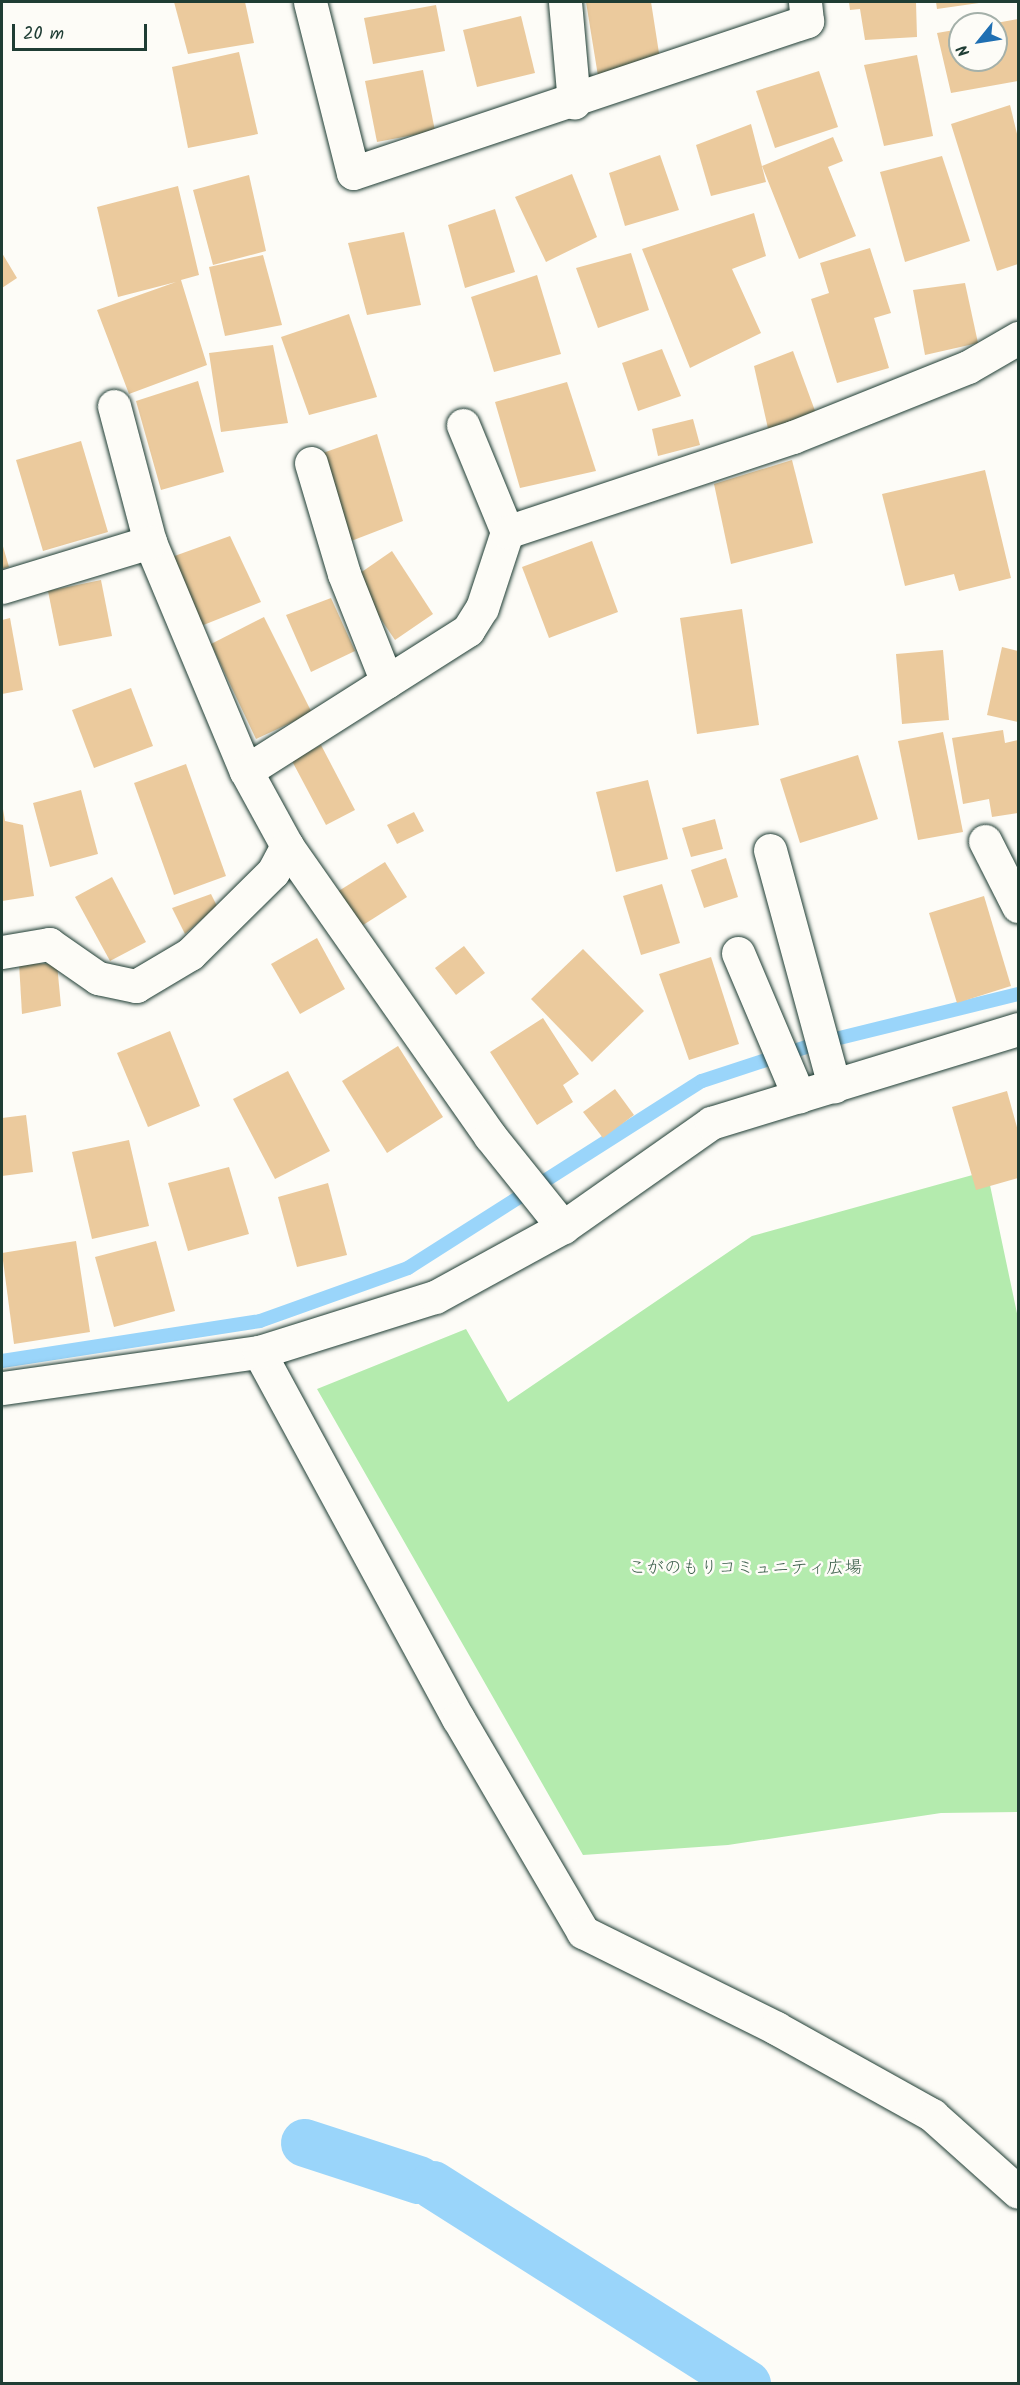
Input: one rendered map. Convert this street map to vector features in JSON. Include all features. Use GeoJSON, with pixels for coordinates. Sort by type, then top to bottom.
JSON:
{"type":"FeatureCollection","features":[{"type":"Feature","properties":{"kind":"street"},"geometry":{"type":"LineString","coordinates":[[310,2],[352,173],[574,103],[807,21],[805,2]]}},
{"type":"Feature","properties":{"kind":"street"},"geometry":{"type":"LineString","coordinates":[[565,2],[574,103]]}},
{"type":"Feature","properties":{"kind":"street"},"geometry":{"type":"LineString","coordinates":[[507,532],[793,436],[968,367],[1018,338]]}},
{"type":"Feature","properties":{"kind":"street"},"geometry":{"type":"LineString","coordinates":[[114,406],[150,542],[246,771],[286,846],[515,1168],[558,1221]]}},
{"type":"Feature","properties":{"kind":"street"},"geometry":{"type":"LineString","coordinates":[[246,771],[387,682],[477,620],[507,532],[462,425]]}},
{"type":"Feature","properties":{"kind":"street"},"geometry":{"type":"LineString","coordinates":[[311,463],[344,574],[387,682]]}},
{"type":"Feature","properties":{"kind":"street"},"geometry":{"type":"LineString","coordinates":[[2,587],[150,542]]}},
{"type":"Feature","properties":{"kind":"street"},"geometry":{"type":"LineString","coordinates":[[986,841],[1018,906]]}},
{"type":"Feature","properties":{"kind":"street"},"geometry":{"type":"LineString","coordinates":[[2,952],[49,944],[98,978],[136,986],[190,954],[273,872],[286,846]]}},
{"type":"Feature","properties":{"kind":"street"},"geometry":{"type":"LineString","coordinates":[[770,850],[832,1079]]}},
{"type":"Feature","properties":{"kind":"street"},"geometry":{"type":"LineString","coordinates":[[738,953],[796,1090]]}},
{"type":"Feature","properties":{"kind":"street"},"geometry":{"type":"LineString","coordinates":[[2,1388],[259,1352],[435,1297],[711,1123],[796,1090],[1018,1029]]}},
{"type":"Feature","properties":{"kind":"street"},"geometry":{"type":"LineString","coordinates":[[259,1352],[464,1728],[583,1932],[776,2028],[933,2115],[1018,2192]]}},
{"type":"Feature","properties":{"kind":"green space","name":"こがのもりコミュニティ広場"},"geometry":{"type":"Polygon","coordinates":[[[987,1171],[1018,1318],[1018,1812],[941,1813],[728,1845],[583,1855],[317,1389],[466,1329],[508,1402],[752,1236],[987,1171]]]}},
{"type":"Feature","properties":{"kind":"building"},"geometry":{"type":"Polygon","coordinates":[[[174,2],[245,2],[254,43],[188,54],[174,2]]]}},
{"type":"Feature","properties":{"kind":"building"},"geometry":{"type":"Polygon","coordinates":[[[586,2],[651,2],[661,66],[598,76],[586,2]]]}},
{"type":"Feature","properties":{"kind":"building"},"geometry":{"type":"Polygon","coordinates":[[[849,2],[916,2],[917,37],[865,40],[860,9],[850,10],[849,2]]]}},
{"type":"Feature","properties":{"kind":"building"},"geometry":{"type":"Polygon","coordinates":[[[936,2],[979,2],[979,3],[937,9],[936,2]]]}},
{"type":"Feature","properties":{"kind":"building"},"geometry":{"type":"Polygon","coordinates":[[[436,5],[445,51],[373,64],[364,18],[436,5]]]}},
{"type":"Feature","properties":{"kind":"building"},"geometry":{"type":"Polygon","coordinates":[[[521,16],[535,73],[477,87],[463,30],[521,16]]]}},
{"type":"Feature","properties":{"kind":"building"},"geometry":{"type":"Polygon","coordinates":[[[1018,19],[1018,81],[951,93],[937,33],[948,31],[948,72],[1008,72],[1008,21],[1018,19]]]}},
{"type":"Feature","properties":{"kind":"building"},"geometry":{"type":"Polygon","coordinates":[[[239,52],[258,134],[188,148],[172,67],[239,52]]]}},
{"type":"Feature","properties":{"kind":"building"},"geometry":{"type":"Polygon","coordinates":[[[917,55],[933,136],[884,146],[864,65],[917,55]]]}},
{"type":"Feature","properties":{"kind":"building"},"geometry":{"type":"Polygon","coordinates":[[[423,70],[435,131],[377,142],[365,81],[423,70]]]}},
{"type":"Feature","properties":{"kind":"building"},"geometry":{"type":"Polygon","coordinates":[[[819,71],[838,127],[775,148],[756,91],[819,71]]]}},
{"type":"Feature","properties":{"kind":"building"},"geometry":{"type":"Polygon","coordinates":[[[1010,105],[1018,138],[1018,264],[997,271],[951,124],[1010,105]]]}},
{"type":"Feature","properties":{"kind":"building"},"geometry":{"type":"Polygon","coordinates":[[[751,124],[766,182],[711,196],[696,145],[751,124]]]}},
{"type":"Feature","properties":{"kind":"building"},"geometry":{"type":"Polygon","coordinates":[[[833,137],[843,161],[828,167],[856,236],[799,259],[762,166],[833,137]]]}},
{"type":"Feature","properties":{"kind":"building"},"geometry":{"type":"Polygon","coordinates":[[[660,155],[679,210],[625,226],[609,173],[660,155]]]}},
{"type":"Feature","properties":{"kind":"building"},"geometry":{"type":"Polygon","coordinates":[[[942,156],[970,241],[905,262],[880,172],[942,156]]]}},
{"type":"Feature","properties":{"kind":"building"},"geometry":{"type":"Polygon","coordinates":[[[572,174],[597,237],[546,262],[515,197],[572,174]]]}},
{"type":"Feature","properties":{"kind":"building"},"geometry":{"type":"Polygon","coordinates":[[[249,175],[266,251],[213,265],[193,190],[249,175]]]}},
{"type":"Feature","properties":{"kind":"building"},"geometry":{"type":"Polygon","coordinates":[[[178,186],[199,275],[181,280],[207,365],[129,394],[97,310],[176,282],[118,297],[97,207],[178,186]]]}},
{"type":"Feature","properties":{"kind":"building"},"geometry":{"type":"Polygon","coordinates":[[[495,209],[515,272],[465,288],[448,225],[495,209]]]}},
{"type":"Feature","properties":{"kind":"building"},"geometry":{"type":"Polygon","coordinates":[[[754,213],[766,256],[732,269],[761,333],[690,368],[642,249],[754,213]]]}},
{"type":"Feature","properties":{"kind":"building"},"geometry":{"type":"Polygon","coordinates":[[[404,232],[421,305],[367,315],[348,243],[404,232]]]}},
{"type":"Feature","properties":{"kind":"building"},"geometry":{"type":"Polygon","coordinates":[[[870,248],[891,313],[874,318],[889,368],[837,383],[811,299],[829,293],[820,263],[870,248]]]}},
{"type":"Feature","properties":{"kind":"building"},"geometry":{"type":"Polygon","coordinates":[[[2,253],[17,278],[2,288],[2,253]]]}},
{"type":"Feature","properties":{"kind":"building"},"geometry":{"type":"Polygon","coordinates":[[[631,253],[649,310],[598,328],[576,268],[631,253]]]}},
{"type":"Feature","properties":{"kind":"building"},"geometry":{"type":"Polygon","coordinates":[[[263,255],[282,325],[225,336],[209,267],[263,255]]]}},
{"type":"Feature","properties":{"kind":"building"},"geometry":{"type":"Polygon","coordinates":[[[537,275],[561,354],[494,372],[471,297],[537,275]]]}},
{"type":"Feature","properties":{"kind":"building"},"geometry":{"type":"Polygon","coordinates":[[[965,283],[978,343],[925,355],[913,290],[965,283]]]}},
{"type":"Feature","properties":{"kind":"building"},"geometry":{"type":"Polygon","coordinates":[[[349,314],[377,397],[309,415],[281,337],[349,314]]]}},
{"type":"Feature","properties":{"kind":"building"},"geometry":{"type":"Polygon","coordinates":[[[273,345],[288,423],[221,432],[209,353],[273,345]]]}},
{"type":"Feature","properties":{"kind":"building"},"geometry":{"type":"Polygon","coordinates":[[[662,349],[681,396],[638,411],[622,363],[662,349]]]}},
{"type":"Feature","properties":{"kind":"building"},"geometry":{"type":"Polygon","coordinates":[[[793,351],[818,419],[769,433],[754,366],[793,351]]]}},
{"type":"Feature","properties":{"kind":"building"},"geometry":{"type":"Polygon","coordinates":[[[198,381],[224,472],[161,490],[136,401],[198,381]]]}},
{"type":"Feature","properties":{"kind":"building"},"geometry":{"type":"Polygon","coordinates":[[[567,382],[596,471],[520,488],[495,402],[567,382]]]}},
{"type":"Feature","properties":{"kind":"building"},"geometry":{"type":"Polygon","coordinates":[[[693,419],[700,445],[658,456],[652,429],[693,419]]]}},
{"type":"Feature","properties":{"kind":"building"},"geometry":{"type":"Polygon","coordinates":[[[377,434],[403,521],[346,543],[317,455],[377,434]]]}},
{"type":"Feature","properties":{"kind":"building"},"geometry":{"type":"Polygon","coordinates":[[[81,441],[108,532],[43,551],[16,460],[81,441]]]}},
{"type":"Feature","properties":{"kind":"building"},"geometry":{"type":"Polygon","coordinates":[[[792,460],[813,543],[731,564],[714,484],[792,460]]]}},
{"type":"Feature","properties":{"kind":"building"},"geometry":{"type":"Polygon","coordinates":[[[985,470],[1011,578],[959,591],[954,574],[905,586],[882,494],[985,470]]]}},
{"type":"Feature","properties":{"kind":"building"},"geometry":{"type":"Polygon","coordinates":[[[230,536],[261,602],[201,626],[169,558],[230,536]]]}},
{"type":"Feature","properties":{"kind":"building"},"geometry":{"type":"Polygon","coordinates":[[[592,541],[618,612],[549,638],[522,567],[592,541]]]}},
{"type":"Feature","properties":{"kind":"building"},"geometry":{"type":"Polygon","coordinates":[[[2,543],[9,567],[2,569],[2,543]]]}},
{"type":"Feature","properties":{"kind":"building"},"geometry":{"type":"Polygon","coordinates":[[[392,551],[433,614],[395,640],[353,578],[392,551]]]}},
{"type":"Feature","properties":{"kind":"building"},"geometry":{"type":"Polygon","coordinates":[[[101,580],[112,636],[59,646],[48,591],[101,580]]]}},
{"type":"Feature","properties":{"kind":"building"},"geometry":{"type":"Polygon","coordinates":[[[331,598],[355,651],[311,672],[286,615],[331,598]]]}},
{"type":"Feature","properties":{"kind":"building"},"geometry":{"type":"Polygon","coordinates":[[[742,609],[759,725],[697,734],[680,618],[742,609]]]}},
{"type":"Feature","properties":{"kind":"building"},"geometry":{"type":"Polygon","coordinates":[[[264,617],[312,713],[256,739],[211,644],[264,617]]]}},
{"type":"Feature","properties":{"kind":"building"},"geometry":{"type":"Polygon","coordinates":[[[10,618],[23,690],[2,694],[2,620],[10,618]]]}},
{"type":"Feature","properties":{"kind":"building"},"geometry":{"type":"Polygon","coordinates":[[[1002,647],[1018,651],[1018,722],[987,715],[1002,647]]]}},
{"type":"Feature","properties":{"kind":"building"},"geometry":{"type":"Polygon","coordinates":[[[943,650],[949,720],[902,724],[896,654],[943,650]]]}},
{"type":"Feature","properties":{"kind":"building"},"geometry":{"type":"Polygon","coordinates":[[[131,688],[153,746],[94,768],[72,710],[131,688]]]}},
{"type":"Feature","properties":{"kind":"building"},"geometry":{"type":"Polygon","coordinates":[[[1003,730],[1005,743],[1018,740],[1018,813],[992,817],[989,799],[963,804],[952,738],[1003,730]]]}},
{"type":"Feature","properties":{"kind":"building"},"geometry":{"type":"Polygon","coordinates":[[[943,732],[963,832],[918,840],[898,741],[943,732]]]}},
{"type":"Feature","properties":{"kind":"building"},"geometry":{"type":"Polygon","coordinates":[[[321,745],[355,810],[326,825],[292,761],[321,745]]]}},
{"type":"Feature","properties":{"kind":"building"},"geometry":{"type":"Polygon","coordinates":[[[858,755],[878,819],[800,843],[780,779],[858,755]]]}},
{"type":"Feature","properties":{"kind":"building"},"geometry":{"type":"Polygon","coordinates":[[[186,764],[226,876],[174,895],[134,783],[186,764]]]}},
{"type":"Feature","properties":{"kind":"building"},"geometry":{"type":"Polygon","coordinates":[[[648,780],[668,859],[616,872],[596,792],[648,780]]]}},
{"type":"Feature","properties":{"kind":"building"},"geometry":{"type":"Polygon","coordinates":[[[81,790],[98,854],[50,867],[33,803],[81,790]]]}},
{"type":"Feature","properties":{"kind":"building"},"geometry":{"type":"Polygon","coordinates":[[[3,809],[5,821],[23,825],[34,896],[2,901],[3,809]]]}},
{"type":"Feature","properties":{"kind":"building"},"geometry":{"type":"Polygon","coordinates":[[[414,812],[424,831],[397,844],[387,825],[414,812]]]}},
{"type":"Feature","properties":{"kind":"building"},"geometry":{"type":"Polygon","coordinates":[[[715,819],[723,849],[691,857],[682,828],[715,819]]]}},
{"type":"Feature","properties":{"kind":"building"},"geometry":{"type":"Polygon","coordinates":[[[726,858],[738,897],[704,908],[691,870],[726,858]]]}},
{"type":"Feature","properties":{"kind":"building"},"geometry":{"type":"Polygon","coordinates":[[[385,862],[407,897],[360,927],[337,892],[385,862]]]}},
{"type":"Feature","properties":{"kind":"building"},"geometry":{"type":"Polygon","coordinates":[[[112,877],[146,942],[110,961],[75,897],[112,877]]]}},
{"type":"Feature","properties":{"kind":"building"},"geometry":{"type":"Polygon","coordinates":[[[662,884],[680,943],[641,955],[623,896],[662,884]]]}},
{"type":"Feature","properties":{"kind":"building"},"geometry":{"type":"Polygon","coordinates":[[[211,894],[217,906],[185,934],[172,908],[211,894]]]}},
{"type":"Feature","properties":{"kind":"building"},"geometry":{"type":"Polygon","coordinates":[[[984,896],[1011,986],[957,1003],[929,913],[984,896]]]}},
{"type":"Feature","properties":{"kind":"building"},"geometry":{"type":"Polygon","coordinates":[[[317,938],[345,989],[300,1014],[271,964],[317,938]]]}},
{"type":"Feature","properties":{"kind":"building"},"geometry":{"type":"Polygon","coordinates":[[[464,946],[485,973],[456,995],[435,968],[464,946]]]}},
{"type":"Feature","properties":{"kind":"building"},"geometry":{"type":"Polygon","coordinates":[[[583,949],[644,1011],[592,1062],[531,999],[583,949]]]}},
{"type":"Feature","properties":{"kind":"building"},"geometry":{"type":"Polygon","coordinates":[[[711,957],[739,1044],[689,1060],[659,974],[711,957]]]}},
{"type":"Feature","properties":{"kind":"building"},"geometry":{"type":"Polygon","coordinates":[[[19,963],[57,964],[61,1006],[22,1014],[19,963]]]}},
{"type":"Feature","properties":{"kind":"building"},"geometry":{"type":"Polygon","coordinates":[[[543,1018],[579,1074],[563,1085],[573,1102],[537,1125],[490,1052],[543,1018]]]}},
{"type":"Feature","properties":{"kind":"building"},"geometry":{"type":"Polygon","coordinates":[[[170,1031],[200,1106],[148,1127],[117,1053],[170,1031]]]}},
{"type":"Feature","properties":{"kind":"building"},"geometry":{"type":"Polygon","coordinates":[[[398,1046],[443,1117],[387,1153],[342,1081],[398,1046]]]}},
{"type":"Feature","properties":{"kind":"building"},"geometry":{"type":"Polygon","coordinates":[[[288,1071],[330,1151],[275,1179],[233,1099],[288,1071]]]}},
{"type":"Feature","properties":{"kind":"building"},"geometry":{"type":"Polygon","coordinates":[[[615,1089],[634,1115],[603,1138],[583,1112],[615,1089]]]}},
{"type":"Feature","properties":{"kind":"building"},"geometry":{"type":"Polygon","coordinates":[[[1007,1091],[1018,1131],[1018,1178],[976,1190],[952,1107],[1007,1091]]]}},
{"type":"Feature","properties":{"kind":"building"},"geometry":{"type":"Polygon","coordinates":[[[26,1115],[33,1172],[2,1176],[2,1118],[26,1115]]]}},
{"type":"Feature","properties":{"kind":"building"},"geometry":{"type":"Polygon","coordinates":[[[129,1140],[149,1226],[92,1239],[72,1152],[129,1140]]]}},
{"type":"Feature","properties":{"kind":"building"},"geometry":{"type":"Polygon","coordinates":[[[229,1167],[249,1234],[188,1251],[168,1183],[229,1167]]]}},
{"type":"Feature","properties":{"kind":"building"},"geometry":{"type":"Polygon","coordinates":[[[328,1183],[347,1255],[297,1267],[278,1197],[328,1183]]]}},
{"type":"Feature","properties":{"kind":"building"},"geometry":{"type":"Polygon","coordinates":[[[76,1241],[90,1332],[14,1344],[2,1253],[76,1241]]]}},
{"type":"Feature","properties":{"kind":"building"},"geometry":{"type":"Polygon","coordinates":[[[156,1241],[175,1311],[114,1327],[95,1257],[156,1241]]]}},
{"type":"Feature","properties":{"kind":"waterway"},"geometry":{"type":"LineString","coordinates":[[2,1361],[260,1321],[408,1268],[702,1081],[815,1044],[1018,994]]}},
{"type":"Feature","properties":{"kind":"waterway"},"geometry":{"type":"LineString","coordinates":[[305,2143],[419,2180]]}},
{"type":"Feature","properties":{"kind":"waterway"},"geometry":{"type":"LineString","coordinates":[[433,2185],[747,2384]]}}]}
